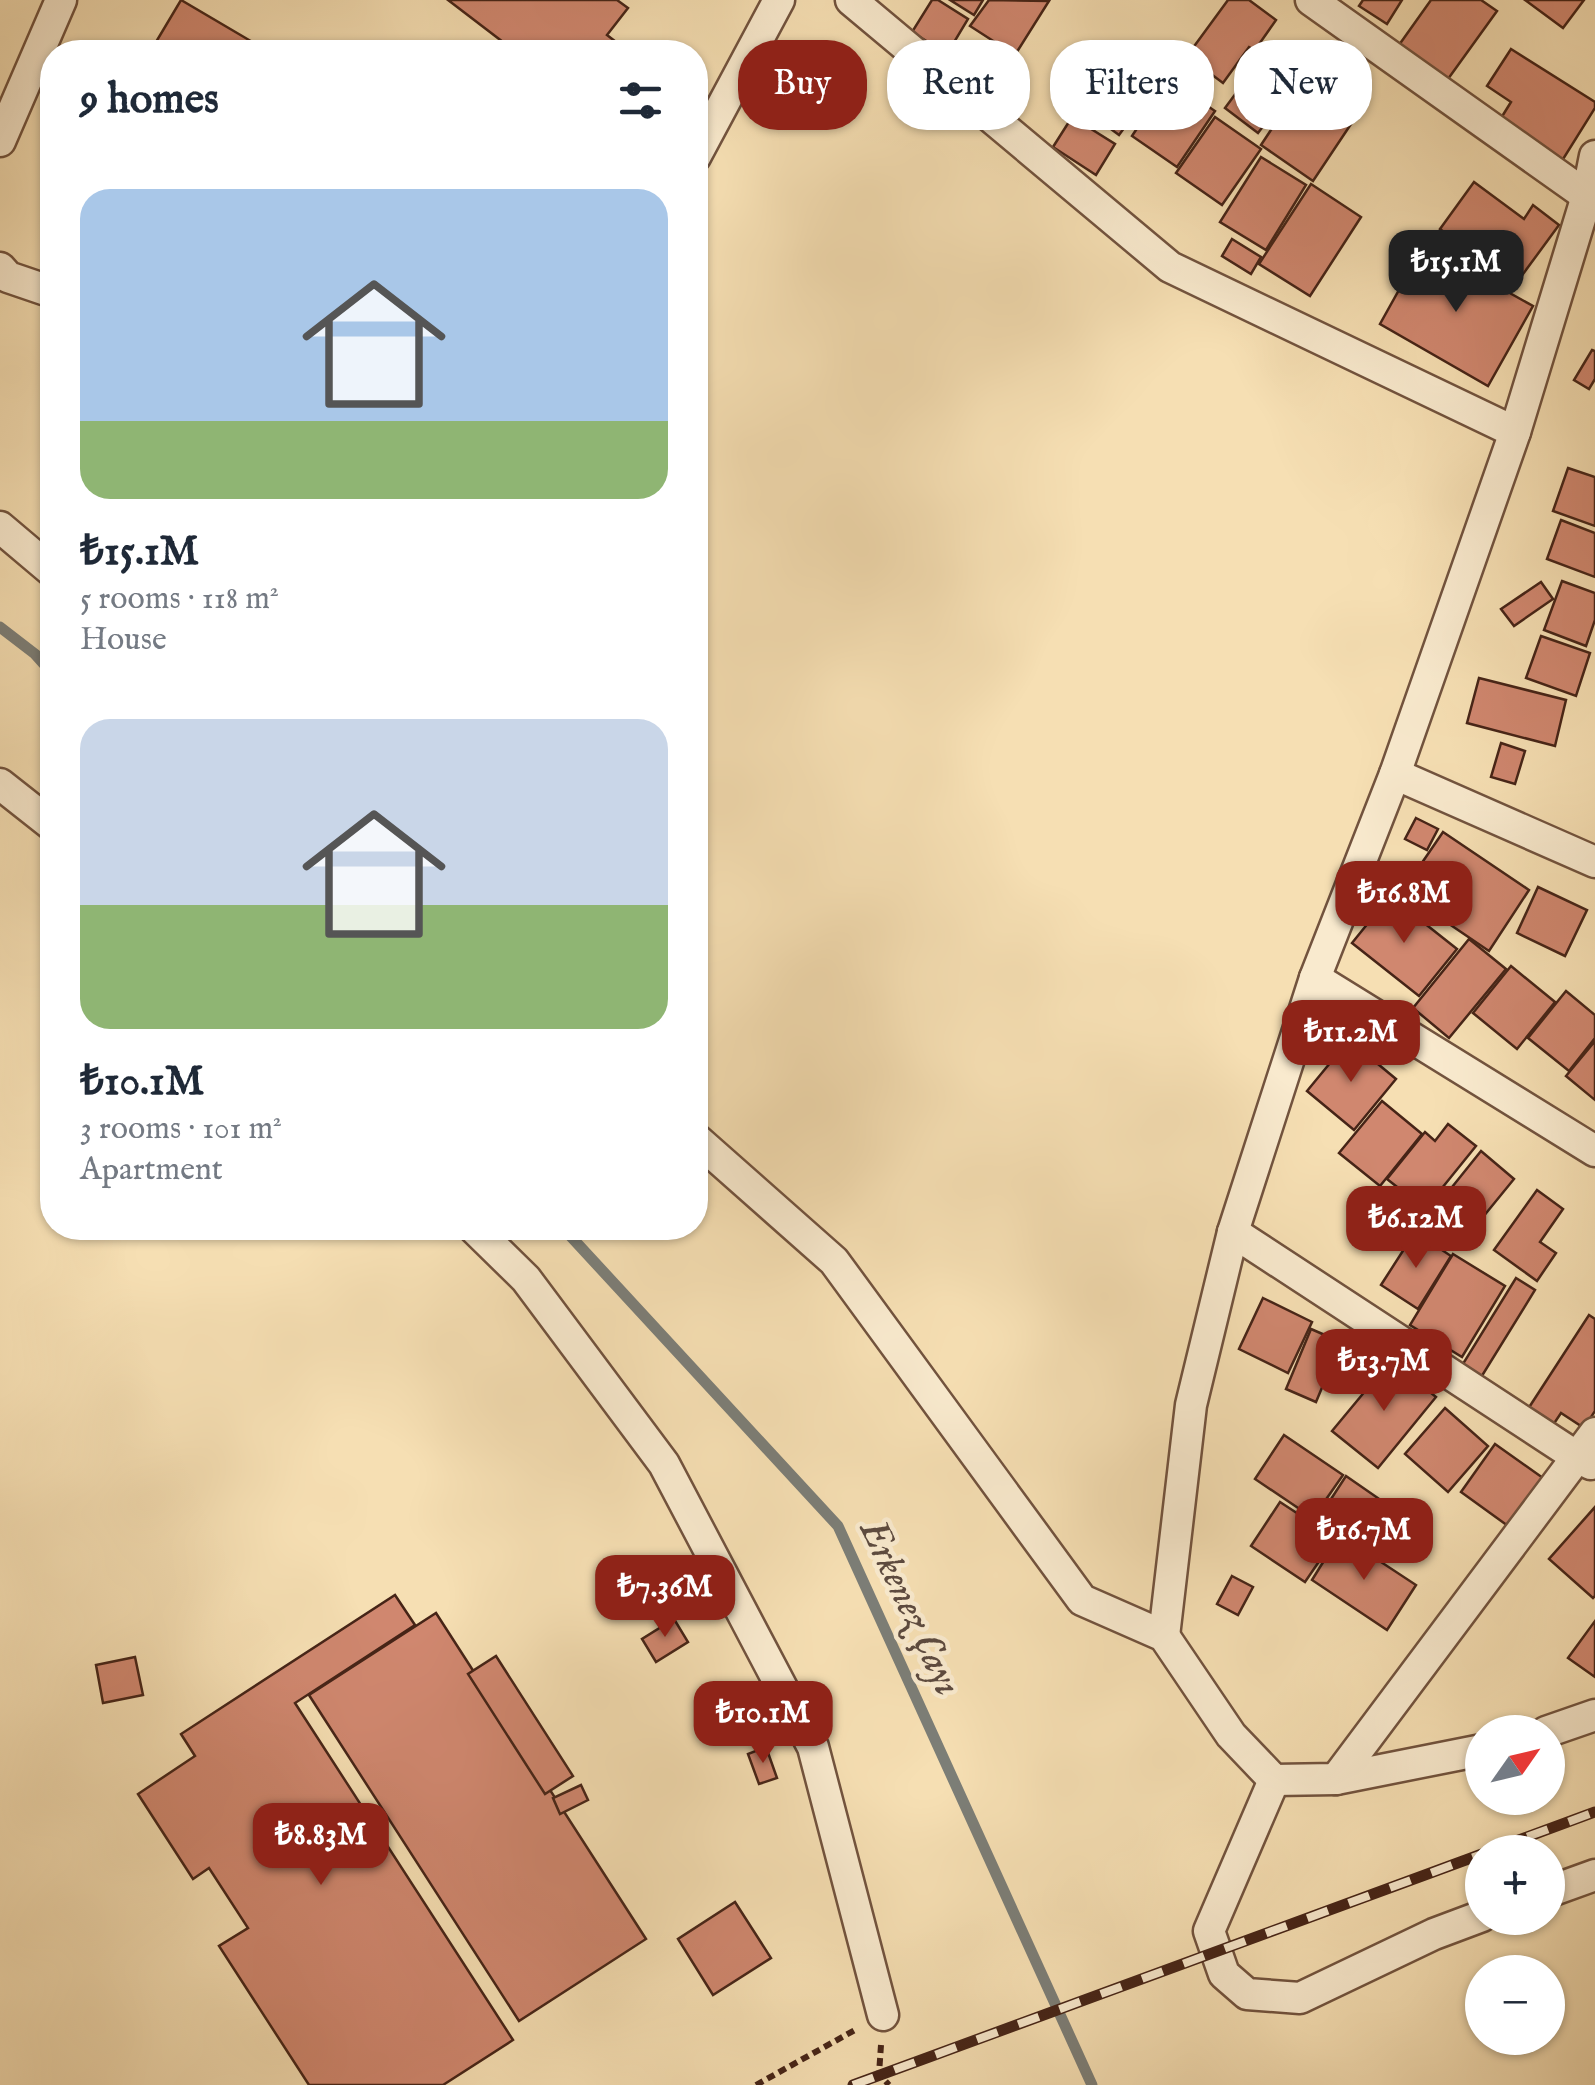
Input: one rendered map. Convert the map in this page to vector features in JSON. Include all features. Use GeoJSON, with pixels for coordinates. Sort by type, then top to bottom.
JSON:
{"type":"FeatureCollection","features":[{"type":"Feature","properties":{"kind":"street"},"geometry":{"type":"LineString","coordinates":[[43,40],[60,0]]}},
{"type":"Feature","properties":{"kind":"street"},"geometry":{"type":"LineString","coordinates":[[708,134],[780,0]]}},
{"type":"Feature","properties":{"kind":"street"},"geometry":{"type":"LineString","coordinates":[[852,0],[1170,266],[1514,432]]}},
{"type":"Feature","properties":{"kind":"street"},"geometry":{"type":"LineString","coordinates":[[1310,0],[1586,196]]}},
{"type":"Feature","properties":{"kind":"street"},"geometry":{"type":"LineString","coordinates":[[0,140],[40,47]]}},
{"type":"Feature","properties":{"kind":"street"},"geometry":{"type":"LineString","coordinates":[[1164,1636],[1191,1404],[1233,1232],[1315,978],[1394,774],[1514,432],[1595,156]]}},
{"type":"Feature","properties":{"kind":"street"},"geometry":{"type":"LineString","coordinates":[[0,268],[8,277],[40,288]]}},
{"type":"Feature","properties":{"kind":"street"},"geometry":{"type":"LineString","coordinates":[[0,527],[40,560]]}},
{"type":"Feature","properties":{"kind":"street"},"geometry":{"type":"LineString","coordinates":[[1394,774],[1595,862]]}},
{"type":"Feature","properties":{"kind":"street"},"geometry":{"type":"LineString","coordinates":[[0,784],[40,816]]}},
{"type":"Feature","properties":{"kind":"street"},"geometry":{"type":"LineString","coordinates":[[1315,978],[1595,1151]]}},
{"type":"Feature","properties":{"kind":"street"},"geometry":{"type":"LineString","coordinates":[[708,1150],[834,1261],[1082,1600],[1164,1636],[1231,1735],[1274,1780],[1336,1778],[1465,1753]]}},
{"type":"Feature","properties":{"kind":"street"},"geometry":{"type":"LineString","coordinates":[[1233,1232],[1589,1452],[1336,1778]]}},
{"type":"Feature","properties":{"kind":"street"},"geometry":{"type":"LineString","coordinates":[[486,1240],[526,1279],[664,1464],[812,1746],[883,2015]]}},
{"type":"Feature","properties":{"kind":"street"},"geometry":{"type":"LineString","coordinates":[[1565,1725],[1595,1715]]}},
{"type":"Feature","properties":{"kind":"street"},"geometry":{"type":"LineString","coordinates":[[1274,1780],[1209,1931],[1224,1974],[1247,1994],[1300,1998],[1465,1922]]}},
{"type":"Feature","properties":{"kind":"street"},"geometry":{"type":"LineString","coordinates":[[1565,1886],[1595,1875]]}},
{"type":"Feature","properties":{"kind":"path"},"geometry":{"type":"LineString","coordinates":[[756,2085],[883,2015]]}},
{"type":"Feature","properties":{"kind":"building"},"geometry":{"type":"Polygon","coordinates":[[[181,0],[249,40],[157,40],[181,0]]]}},
{"type":"Feature","properties":{"kind":"building"},"geometry":{"type":"Polygon","coordinates":[[[448,0],[617,0],[628,8],[607,35],[614,40],[500,40],[448,0]]]}},
{"type":"Feature","properties":{"kind":"building"},"geometry":{"type":"Polygon","coordinates":[[[932,0],[968,19],[955,40],[925,40],[912,32],[932,0]]]}},
{"type":"Feature","properties":{"kind":"building"},"geometry":{"type":"Polygon","coordinates":[[[950,0],[983,0],[974,15],[950,0]]]}},
{"type":"Feature","properties":{"kind":"building"},"geometry":{"type":"Polygon","coordinates":[[[989,0],[1049,1],[1024,40],[992,40],[970,26],[989,0]]]}},
{"type":"Feature","properties":{"kind":"building"},"geometry":{"type":"Polygon","coordinates":[[[1228,0],[1249,0],[1276,20],[1262,40],[1234,40],[1234,68],[1223,83],[1214,76],[1214,40],[1199,40],[1228,0]]]}},
{"type":"Feature","properties":{"kind":"building"},"geometry":{"type":"Polygon","coordinates":[[[1363,0],[1402,0],[1387,24],[1359,6],[1363,0]]]}},
{"type":"Feature","properties":{"kind":"building"},"geometry":{"type":"Polygon","coordinates":[[[1431,0],[1481,0],[1497,11],[1448,79],[1399,45],[1431,0]]]}},
{"type":"Feature","properties":{"kind":"building"},"geometry":{"type":"Polygon","coordinates":[[[1525,0],[1584,0],[1563,28],[1525,0]]]}},
{"type":"Feature","properties":{"kind":"building"},"geometry":{"type":"Polygon","coordinates":[[[1511,49],[1595,102],[1560,164],[1498,123],[1511,102],[1487,86],[1511,49]]]}},
{"type":"Feature","properties":{"kind":"building"},"geometry":{"type":"Polygon","coordinates":[[[1234,96],[1234,115],[1225,108],[1234,96]]]}},
{"type":"Feature","properties":{"kind":"building"},"geometry":{"type":"Polygon","coordinates":[[[1214,118],[1261,149],[1222,205],[1176,173],[1206,130],[1214,130],[1214,118]]]}},
{"type":"Feature","properties":{"kind":"building"},"geometry":{"type":"Polygon","coordinates":[[[1064,130],[1093,130],[1115,144],[1096,175],[1053,147],[1064,130]]]}},
{"type":"Feature","properties":{"kind":"building"},"geometry":{"type":"Polygon","coordinates":[[[1136,130],[1202,130],[1177,167],[1132,136],[1136,130]]]}},
{"type":"Feature","properties":{"kind":"building"},"geometry":{"type":"Polygon","coordinates":[[[1271,130],[1347,130],[1313,181],[1261,145],[1271,130]]]}},
{"type":"Feature","properties":{"kind":"building"},"geometry":{"type":"Polygon","coordinates":[[[1261,157],[1306,185],[1266,250],[1220,222],[1261,157]]]}},
{"type":"Feature","properties":{"kind":"building"},"geometry":{"type":"Polygon","coordinates":[[[1474,182],[1524,219],[1533,205],[1559,225],[1515,285],[1440,229],[1474,182]]]}},
{"type":"Feature","properties":{"kind":"building"},"geometry":{"type":"Polygon","coordinates":[[[1311,184],[1361,217],[1310,296],[1259,264],[1311,184]]]}},
{"type":"Feature","properties":{"kind":"building"},"geometry":{"type":"Polygon","coordinates":[[[1232,239],[1261,257],[1251,274],[1222,256],[1232,239]]]}},
{"type":"Feature","properties":{"kind":"building"},"geometry":{"type":"Polygon","coordinates":[[[1424,245],[1533,306],[1488,386],[1380,324],[1424,245]]]}},
{"type":"Feature","properties":{"kind":"building"},"geometry":{"type":"Polygon","coordinates":[[[1592,350],[1595,379],[1589,389],[1574,380],[1592,350]]]}},
{"type":"Feature","properties":{"kind":"building"},"geometry":{"type":"Polygon","coordinates":[[[1568,468],[1595,477],[1595,526],[1553,511],[1568,468]]]}},
{"type":"Feature","properties":{"kind":"building"},"geometry":{"type":"Polygon","coordinates":[[[1561,520],[1595,533],[1595,577],[1547,559],[1561,520]]]}},
{"type":"Feature","properties":{"kind":"building"},"geometry":{"type":"Polygon","coordinates":[[[1562,581],[1595,593],[1595,620],[1586,646],[1544,630],[1562,581]]]}},
{"type":"Feature","properties":{"kind":"building"},"geometry":{"type":"Polygon","coordinates":[[[1541,582],[1553,599],[1514,626],[1501,609],[1541,582]]]}},
{"type":"Feature","properties":{"kind":"building"},"geometry":{"type":"Polygon","coordinates":[[[1541,636],[1590,653],[1576,696],[1526,678],[1541,636]]]}},
{"type":"Feature","properties":{"kind":"building"},"geometry":{"type":"Polygon","coordinates":[[[1479,678],[1566,700],[1555,746],[1467,723],[1479,678]]]}},
{"type":"Feature","properties":{"kind":"building"},"geometry":{"type":"Polygon","coordinates":[[[1501,743],[1525,751],[1515,784],[1491,777],[1501,743]]]}},
{"type":"Feature","properties":{"kind":"building"},"geometry":{"type":"Polygon","coordinates":[[[1416,818],[1438,829],[1427,850],[1405,839],[1416,818]]]}},
{"type":"Feature","properties":{"kind":"building"},"geometry":{"type":"Polygon","coordinates":[[[1443,832],[1529,890],[1489,951],[1402,892],[1443,832]]]}},
{"type":"Feature","properties":{"kind":"building"},"geometry":{"type":"Polygon","coordinates":[[[1538,887],[1587,910],[1565,956],[1517,933],[1538,887]]]}},
{"type":"Feature","properties":{"kind":"building"},"geometry":{"type":"Polygon","coordinates":[[[1390,896],[1457,949],[1419,996],[1352,943],[1390,896]]]}},
{"type":"Feature","properties":{"kind":"building"},"geometry":{"type":"Polygon","coordinates":[[[1469,939],[1506,969],[1449,1038],[1413,1008],[1469,939]]]}},
{"type":"Feature","properties":{"kind":"building"},"geometry":{"type":"Polygon","coordinates":[[[1511,966],[1555,1002],[1517,1049],[1473,1013],[1511,966]]]}},
{"type":"Feature","properties":{"kind":"building"},"geometry":{"type":"Polygon","coordinates":[[[1566,991],[1595,1015],[1595,1038],[1569,1071],[1528,1038],[1566,991]]]}},
{"type":"Feature","properties":{"kind":"building"},"geometry":{"type":"Polygon","coordinates":[[[1349,1040],[1396,1079],[1354,1130],[1307,1091],[1349,1040]]]}},
{"type":"Feature","properties":{"kind":"building"},"geometry":{"type":"Polygon","coordinates":[[[1595,1041],[1595,1100],[1566,1076],[1595,1041]]]}},
{"type":"Feature","properties":{"kind":"building"},"geometry":{"type":"Polygon","coordinates":[[[1382,1101],[1422,1134],[1380,1186],[1339,1153],[1382,1101]]]}},
{"type":"Feature","properties":{"kind":"building"},"geometry":{"type":"Polygon","coordinates":[[[1448,1124],[1476,1146],[1425,1209],[1387,1179],[1425,1132],[1435,1141],[1448,1124]]]}},
{"type":"Feature","properties":{"kind":"building"},"geometry":{"type":"Polygon","coordinates":[[[1481,1151],[1514,1179],[1465,1239],[1432,1212],[1481,1151]]]}},
{"type":"Feature","properties":{"kind":"building"},"geometry":{"type":"Polygon","coordinates":[[[1537,1190],[1563,1209],[1540,1242],[1556,1253],[1537,1281],[1494,1250],[1537,1190]]]}},
{"type":"Feature","properties":{"kind":"building"},"geometry":{"type":"Polygon","coordinates":[[[1415,1232],[1451,1256],[1418,1309],[1381,1285],[1415,1232]]]}},
{"type":"Feature","properties":{"kind":"building"},"geometry":{"type":"Polygon","coordinates":[[[1453,1254],[1505,1286],[1462,1357],[1410,1325],[1453,1254]]]}},
{"type":"Feature","properties":{"kind":"building"},"geometry":{"type":"Polygon","coordinates":[[[1516,1278],[1535,1290],[1480,1379],[1461,1367],[1516,1278]]]}},
{"type":"Feature","properties":{"kind":"building"},"geometry":{"type":"Polygon","coordinates":[[[1263,1298],[1312,1322],[1288,1373],[1239,1349],[1263,1298]]]}},
{"type":"Feature","properties":{"kind":"building"},"geometry":{"type":"Polygon","coordinates":[[[1589,1315],[1595,1319],[1595,1411],[1584,1428],[1561,1413],[1553,1425],[1528,1409],[1589,1315]]]}},
{"type":"Feature","properties":{"kind":"building"},"geometry":{"type":"Polygon","coordinates":[[[1311,1329],[1341,1342],[1316,1402],[1286,1389],[1311,1329]]]}},
{"type":"Feature","properties":{"kind":"building"},"geometry":{"type":"Polygon","coordinates":[[[1343,1342],[1361,1350],[1346,1385],[1328,1378],[1343,1342]]]}},
{"type":"Feature","properties":{"kind":"building"},"geometry":{"type":"Polygon","coordinates":[[[1391,1360],[1436,1397],[1378,1468],[1332,1431],[1391,1360]]]}},
{"type":"Feature","properties":{"kind":"building"},"geometry":{"type":"Polygon","coordinates":[[[1445,1408],[1488,1446],[1448,1492],[1405,1454],[1445,1408]]]}},
{"type":"Feature","properties":{"kind":"building"},"geometry":{"type":"Polygon","coordinates":[[[1284,1435],[1343,1475],[1313,1518],[1255,1479],[1284,1435]]]}},
{"type":"Feature","properties":{"kind":"building"},"geometry":{"type":"Polygon","coordinates":[[[1495,1444],[1550,1483],[1515,1531],[1461,1492],[1495,1444]]]}},
{"type":"Feature","properties":{"kind":"building"},"geometry":{"type":"Polygon","coordinates":[[[1346,1476],[1398,1512],[1370,1553],[1318,1519],[1346,1476]]]}},
{"type":"Feature","properties":{"kind":"building"},"geometry":{"type":"Polygon","coordinates":[[[1280,1502],[1335,1538],[1305,1582],[1251,1546],[1280,1502]]]}},
{"type":"Feature","properties":{"kind":"building"},"geometry":{"type":"Polygon","coordinates":[[[1595,1507],[1595,1596],[1593,1598],[1549,1559],[1595,1507]]]}},
{"type":"Feature","properties":{"kind":"building"},"geometry":{"type":"Polygon","coordinates":[[[1340,1535],[1416,1585],[1387,1630],[1312,1580],[1340,1535]]]}},
{"type":"Feature","properties":{"kind":"building"},"geometry":{"type":"Polygon","coordinates":[[[1232,1576],[1253,1587],[1238,1615],[1217,1604],[1232,1576]]]}},
{"type":"Feature","properties":{"kind":"building"},"geometry":{"type":"Polygon","coordinates":[[[395,1595],[415,1625],[295,1703],[513,2040],[443,2085],[309,2085],[219,1946],[248,1928],[209,1868],[193,1879],[138,1794],[195,1756],[181,1734],[395,1595]]]}},
{"type":"Feature","properties":{"kind":"building"},"geometry":{"type":"Polygon","coordinates":[[[436,1613],[646,1939],[519,2021],[309,1695],[436,1613]]]}},
{"type":"Feature","properties":{"kind":"building"},"geometry":{"type":"Polygon","coordinates":[[[674,1619],[688,1642],[656,1662],[642,1639],[674,1619]]]}},
{"type":"Feature","properties":{"kind":"building"},"geometry":{"type":"Polygon","coordinates":[[[1595,1621],[1595,1677],[1568,1658],[1595,1621]]]}},
{"type":"Feature","properties":{"kind":"building"},"geometry":{"type":"Polygon","coordinates":[[[496,1656],[573,1776],[545,1794],[468,1674],[496,1656]]]}},
{"type":"Feature","properties":{"kind":"building"},"geometry":{"type":"Polygon","coordinates":[[[135,1657],[143,1695],[103,1703],[96,1665],[135,1657]]]}},
{"type":"Feature","properties":{"kind":"building"},"geometry":{"type":"Polygon","coordinates":[[[766,1747],[777,1778],[759,1784],[748,1754],[766,1747]]]}},
{"type":"Feature","properties":{"kind":"building"},"geometry":{"type":"Polygon","coordinates":[[[581,1785],[588,1800],[560,1814],[553,1798],[581,1785]]]}},
{"type":"Feature","properties":{"kind":"building"},"geometry":{"type":"Polygon","coordinates":[[[735,1902],[771,1958],[713,1995],[678,1939],[735,1902]]]}},
{"type":"Feature","properties":{"kind":"waterway","name":"Erkenez Çayı"},"geometry":{"type":"LineString","coordinates":[[0,627],[40,660]]}},
{"type":"Feature","properties":{"kind":"waterway","name":"Erkenez Çayı"},"geometry":{"type":"LineString","coordinates":[[574,1240],[838,1526],[1092,2085]]}},
{"type":"Feature","properties":{"kind":"railway"},"geometry":{"type":"LineString","coordinates":[[1532,1835],[1595,1812]]}},
{"type":"Feature","properties":{"kind":"railway"},"geometry":{"type":"LineString","coordinates":[[853,2085],[1465,1860]]}}]}
